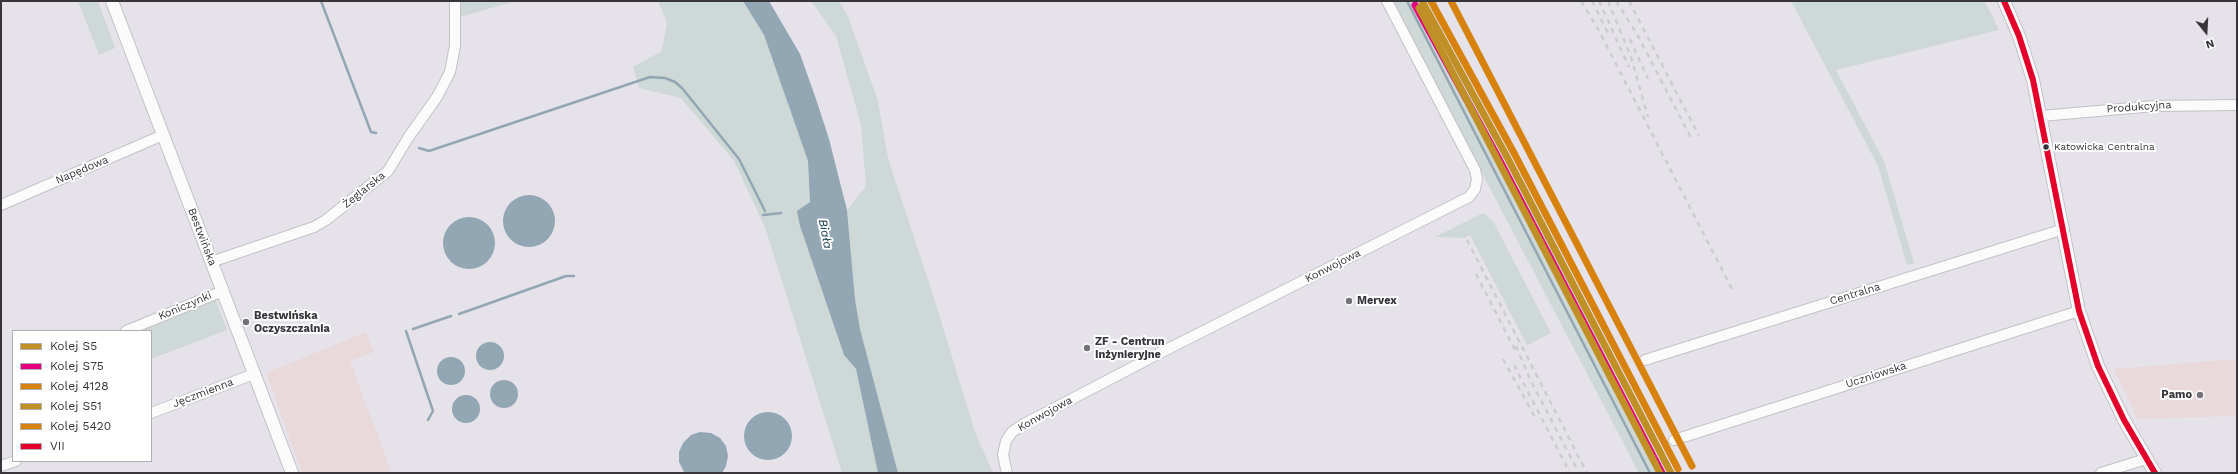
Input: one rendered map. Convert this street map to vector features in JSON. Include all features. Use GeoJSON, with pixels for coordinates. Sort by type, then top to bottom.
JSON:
{"type":"FeatureCollection","features":[{"type":"Feature","properties":{"kind":"street","name":"Bestwińska"},"geometry":{"type":"LineString","coordinates":[[112,1],[292,473]]}},
{"type":"Feature","properties":{"kind":"street","name":"Żeglarska"},"geometry":{"type":"LineString","coordinates":[[211,262],[314,227],[326,220],[388,171],[408,138],[437,97],[450,72],[455,46],[455,1]]}},
{"type":"Feature","properties":{"kind":"street","name":"Konwojowa"},"geometry":{"type":"LineString","coordinates":[[1006,473],[1003,455],[1006,441],[1012,432],[1024,424],[1111,378],[1469,197],[1475,189],[1477,179],[1475,170],[1387,1]]}},
{"type":"Feature","properties":{"kind":"street"},"geometry":{"type":"LineString","coordinates":[[2004,1],[2026,56],[2041,116],[2079,311],[2101,373],[2124,420],[2155,473]]}},
{"type":"Feature","properties":{"kind":"street","name":"Produkcyjna"},"geometry":{"type":"LineString","coordinates":[[2041,116],[2154,106],[2237,105]]}},
{"type":"Feature","properties":{"kind":"street","name":"Napędowa"},"geometry":{"type":"LineString","coordinates":[[1,205],[163,135]]}},
{"type":"Feature","properties":{"kind":"street","name":"Centralna"},"geometry":{"type":"LineString","coordinates":[[1645,360],[2064,229]]}},
{"type":"Feature","properties":{"kind":"street","name":"Koniczynki"},"geometry":{"type":"LineString","coordinates":[[128,330],[223,291]]}},
{"type":"Feature","properties":{"kind":"street","name":"Uczniowska"},"geometry":{"type":"LineString","coordinates":[[1674,440],[2079,311]]}},
{"type":"Feature","properties":{"kind":"street","name":"Jęczmienna"},"geometry":{"type":"LineString","coordinates":[[152,413],[254,374]]}},
{"type":"Feature","properties":{"kind":"street"},"geometry":{"type":"LineString","coordinates":[[2100,473],[2146,459]]}},
{"type":"Feature","properties":{"kind":"street"},"geometry":{"type":"LineString","coordinates":[[1,466],[13,462]]}},
{"type":"Feature","properties":{"kind":"shaded area"},"geometry":{"type":"Polygon","coordinates":[[[78,1],[98,1],[115,48],[99,55],[78,1]]]}},
{"type":"Feature","properties":{"kind":"shaded area"},"geometry":{"type":"Polygon","coordinates":[[[460,1],[516,1],[460,17],[460,1]]]}},
{"type":"Feature","properties":{"kind":"shaded area"},"geometry":{"type":"Polygon","coordinates":[[[658,1],[743,1],[764,35],[808,161],[810,202],[800,226],[844,355],[856,369],[878,473],[842,473],[765,227],[734,161],[681,98],[639,88],[633,67],[662,51],[667,23],[658,1]]]}},
{"type":"Feature","properties":{"kind":"shaded area"},"geometry":{"type":"Polygon","coordinates":[[[811,1],[839,1],[848,16],[878,101],[888,158],[935,301],[975,432],[993,473],[898,473],[860,329],[855,299],[847,210],[866,186],[861,125],[836,36],[811,1]]]}},
{"type":"Feature","properties":{"kind":"shaded area"},"geometry":{"type":"Polygon","coordinates":[[[1392,1],[1418,1],[1575,293],[1663,473],[1639,473],[1392,1]]]}},
{"type":"Feature","properties":{"kind":"shaded area"},"geometry":{"type":"Polygon","coordinates":[[[1791,1],[1984,1],[1999,30],[1836,70],[1884,161],[1914,263],[1907,265],[1878,166],[1791,1]]]}},
{"type":"Feature","properties":{"kind":"shaded area"},"geometry":{"type":"Polygon","coordinates":[[[1483,213],[1493,221],[1551,333],[1527,345],[1470,235],[1464,238],[1435,237],[1483,213]]]}},
{"type":"Feature","properties":{"kind":"shaded area"},"geometry":{"type":"Polygon","coordinates":[[[214,296],[227,330],[152,359],[152,330],[134,330],[214,296]]]}},
{"type":"Feature","properties":{"kind":"shaded area"},"geometry":{"type":"Polygon","coordinates":[[[366,332],[374,352],[350,361],[392,473],[302,473],[266,373],[366,332]]]}},
{"type":"Feature","properties":{"kind":"shaded area"},"geometry":{"type":"Polygon","coordinates":[[[2237,359],[2237,416],[2138,419],[2113,369],[2237,359]]]}},
{"type":"Feature","properties":{"kind":"water","name":"Biała"},"geometry":{"type":"Polygon","coordinates":[[[743,1],[769,1],[800,54],[816,99],[829,139],[847,210],[855,299],[860,329],[898,473],[878,473],[856,369],[844,355],[800,226],[797,211],[810,202],[808,161],[764,35],[743,1]]]}},
{"type":"Feature","properties":{"kind":"water"},"geometry":{"type":"Polygon","coordinates":[[[524,195],[534,195],[548,202],[555,216],[555,226],[548,240],[534,247],[524,247],[514,243],[507,236],[503,226],[503,216],[507,206],[514,199],[524,195]]]}},
{"type":"Feature","properties":{"kind":"water"},"geometry":{"type":"Polygon","coordinates":[[[464,217],[474,217],[488,224],[495,238],[495,248],[488,262],[474,269],[464,269],[454,265],[447,258],[443,248],[443,238],[447,228],[454,221],[464,217]]]}},
{"type":"Feature","properties":{"kind":"water"},"geometry":{"type":"Polygon","coordinates":[[[490,342],[500,346],[504,356],[500,366],[490,370],[480,366],[476,356],[480,346],[490,342]]]}},
{"type":"Feature","properties":{"kind":"water"},"geometry":{"type":"Polygon","coordinates":[[[451,357],[461,361],[465,371],[461,381],[451,385],[441,381],[437,371],[441,361],[451,357]]]}},
{"type":"Feature","properties":{"kind":"water"},"geometry":{"type":"Polygon","coordinates":[[[504,380],[514,384],[518,394],[514,404],[504,408],[494,404],[490,394],[494,384],[504,380]]]}},
{"type":"Feature","properties":{"kind":"water"},"geometry":{"type":"Polygon","coordinates":[[[466,395],[476,399],[480,409],[476,419],[466,423],[456,419],[452,409],[456,399],[466,395]]]}},
{"type":"Feature","properties":{"kind":"water"},"geometry":{"type":"Polygon","coordinates":[[[763,412],[773,412],[782,416],[788,422],[791,427],[791,445],[782,456],[773,460],[763,460],[754,456],[748,450],[744,441],[744,431],[748,422],[754,416],[763,412]]]}},
{"type":"Feature","properties":{"kind":"water"},"geometry":{"type":"Polygon","coordinates":[[[700,432],[711,433],[720,438],[726,446],[728,456],[726,466],[722,473],[684,472],[679,462],[679,452],[683,443],[691,435],[700,432]]]}},
{"type":"Feature","properties":{"kind":"waterway"},"geometry":{"type":"LineString","coordinates":[[321,1],[371,132],[376,133]]}},
{"type":"Feature","properties":{"kind":"waterway"},"geometry":{"type":"LineString","coordinates":[[1407,1],[1650,473]]}},
{"type":"Feature","properties":{"kind":"waterway"},"geometry":{"type":"LineString","coordinates":[[419,148],[429,151],[650,77],[665,78],[675,82],[682,88],[739,159],[765,211]]}},
{"type":"Feature","properties":{"kind":"waterway"},"geometry":{"type":"LineString","coordinates":[[763,215],[781,213]]}},
{"type":"Feature","properties":{"kind":"waterway"},"geometry":{"type":"LineString","coordinates":[[459,314],[566,276],[574,276]]}},
{"type":"Feature","properties":{"kind":"waterway"},"geometry":{"type":"LineString","coordinates":[[413,329],[451,316]]}},
{"type":"Feature","properties":{"kind":"waterway"},"geometry":{"type":"LineString","coordinates":[[406,331],[433,411],[428,420]]}},
{"type":"Feature","properties":{"kind":"railway"},"geometry":{"type":"LineString","coordinates":[[1581,1],[1598,29],[1734,293]]}},
{"type":"Feature","properties":{"kind":"railway"},"geometry":{"type":"LineString","coordinates":[[1592,1],[1608,33]]}},
{"type":"Feature","properties":{"kind":"railway"},"geometry":{"type":"LineString","coordinates":[[1599,1],[1629,67]]}},
{"type":"Feature","properties":{"kind":"railway"},"geometry":{"type":"LineString","coordinates":[[1608,1],[1631,57],[1648,117]]}},
{"type":"Feature","properties":{"kind":"railway"},"geometry":{"type":"LineString","coordinates":[[1616,1],[1637,34],[1692,140]]}},
{"type":"Feature","properties":{"kind":"railway"},"geometry":{"type":"LineString","coordinates":[[1629,1],[1699,136]]}},
{"type":"Feature","properties":{"kind":"railway"},"geometry":{"type":"LineString","coordinates":[[1630,39],[1648,79]]}},
{"type":"Feature","properties":{"kind":"railway"},"geometry":{"type":"LineString","coordinates":[[1467,240],[1587,473]]}},
{"type":"Feature","properties":{"kind":"railway"},"geometry":{"type":"LineString","coordinates":[[1476,274],[1516,352]]}},
{"type":"Feature","properties":{"kind":"railway"},"geometry":{"type":"LineString","coordinates":[[1516,346],[1530,379],[1579,473]]}},
{"type":"Feature","properties":{"kind":"railway"},"geometry":{"type":"LineString","coordinates":[[1503,359],[1537,421]]}},
{"type":"Feature","properties":{"kind":"railway"},"geometry":{"type":"LineString","coordinates":[[1514,365],[1570,473]]}},
{"type":"Feature","properties":{"kind":"rail line","name":"S5"},"geometry":{"type":"LineString","coordinates":[[1422,1],[1507,157],[1671,473]]}},
{"type":"Feature","properties":{"kind":"rail line","name":"4128"},"geometry":{"type":"LineString","coordinates":[[1431,1],[1514,153],[1678,469]]}},
{"type":"Feature","properties":{"kind":"rail line","name":"5420"},"geometry":{"type":"LineString","coordinates":[[1451,1],[1692,466]]}},
{"type":"Feature","properties":{"kind":"rail line","name":"S75"},"geometry":{"type":"LineString","coordinates":[[1415,5],[1500,161],[1662,473]]}},
{"type":"Feature","properties":{"kind":"rail line","name":"S51"},"geometry":{"type":"LineString","coordinates":[[1419,8],[1660,473]]}},
{"type":"Feature","properties":{"kind":"transit line","name":"VII"},"geometry":{"type":"LineString","coordinates":[[2004,1],[2019,36],[2033,80],[2079,311],[2098,366],[2124,420],[2155,473]]}},
{"type":"Feature","properties":{"kind":"place","name":"Katowicka Centralna"},"geometry":{"type":"Point","coordinates":[2046,147]}},
{"type":"Feature","properties":{"kind":"place","name":"Mervex"},"geometry":{"type":"Point","coordinates":[1349,301]}},
{"type":"Feature","properties":{"kind":"place","name":"Bestwińska Oczyszczalnia"},"geometry":{"type":"Point","coordinates":[246,322]}},
{"type":"Feature","properties":{"kind":"place","name":"ZF - Centrun Inżynieryjne"},"geometry":{"type":"Point","coordinates":[1087,348]}},
{"type":"Feature","properties":{"kind":"place","name":"Pamo"},"geometry":{"type":"Point","coordinates":[2200,395]}}]}
